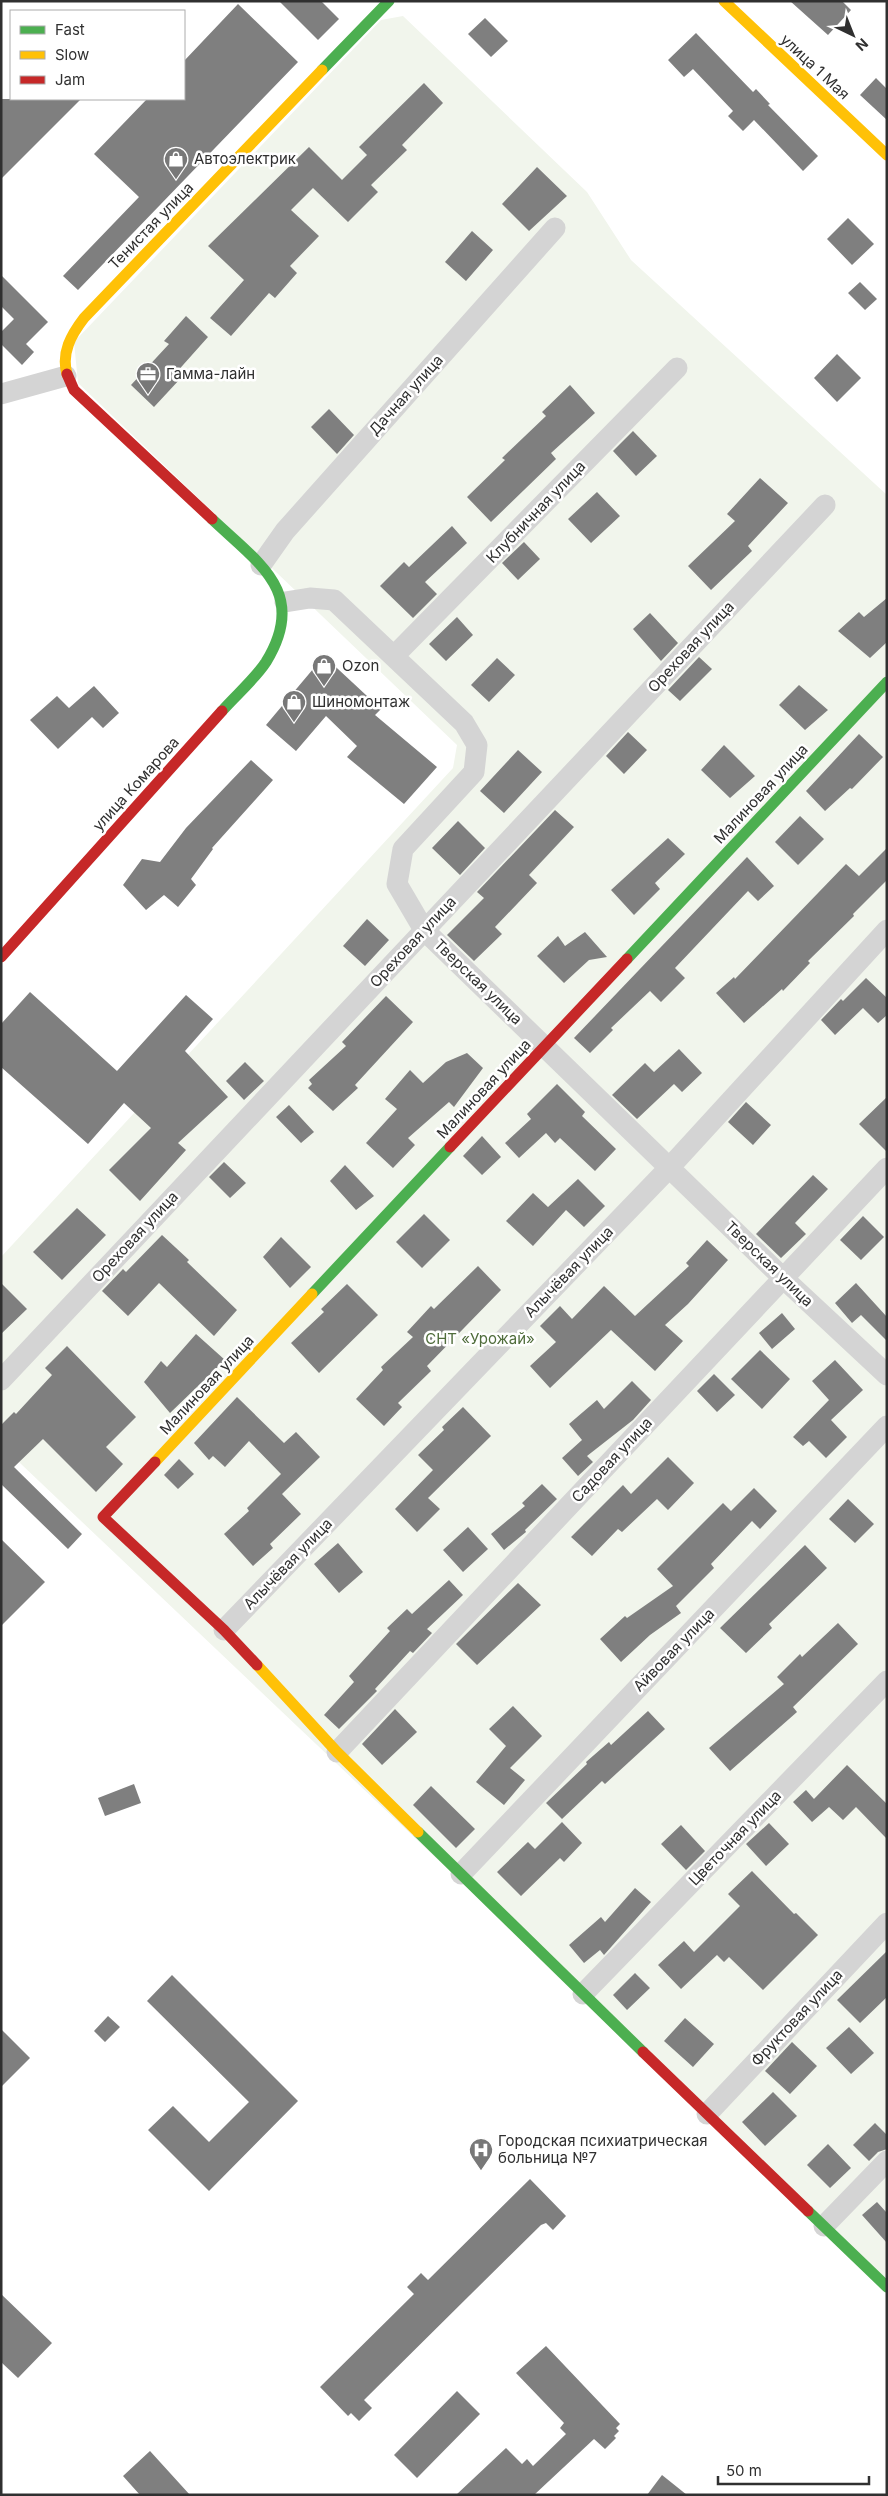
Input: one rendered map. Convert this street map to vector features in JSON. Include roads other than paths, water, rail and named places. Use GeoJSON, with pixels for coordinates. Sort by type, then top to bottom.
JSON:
{"type":"FeatureCollection","features":[{"type":"Feature","properties":{"kind":"street","name":"Тенистая улица"},"geometry":{"type":"LineString","coordinates":[[66,376],[65,353],[68,341],[82,320],[389,1]]}},
{"type":"Feature","properties":{"kind":"street","name":"улица 1 Мая"},"geometry":{"type":"LineString","coordinates":[[724,1],[887,155]]}},
{"type":"Feature","properties":{"kind":"street","name":"Дачная улица"},"geometry":{"type":"LineString","coordinates":[[261,566],[284,531],[555,228]]}},
{"type":"Feature","properties":{"kind":"street","name":"Клубничная улица"},"geometry":{"type":"LineString","coordinates":[[394,656],[677,368]]}},
{"type":"Feature","properties":{"kind":"street"},"geometry":{"type":"LineString","coordinates":[[1,394],[66,376],[81,398],[275,580],[285,602]]}},
{"type":"Feature","properties":{"kind":"street","name":"Ореховая улица"},"geometry":{"type":"LineString","coordinates":[[1,1380],[825,505]]}},
{"type":"Feature","properties":{"kind":"street","name":"Тверская улица"},"geometry":{"type":"LineString","coordinates":[[285,602],[310,598],[334,600],[464,723],[476,745],[474,772],[404,850],[397,884],[424,930],[783,1278],[887,1375]]}},
{"type":"Feature","properties":{"kind":"street","name":"улица Комарова"},"geometry":{"type":"LineString","coordinates":[[1,958],[266,662],[282,624],[285,602]]}},
{"type":"Feature","properties":{"kind":"street","name":"Малиновая улица"},"geometry":{"type":"LineString","coordinates":[[224,1630],[103,1517],[887,682]]}},
{"type":"Feature","properties":{"kind":"street","name":"Алычёвая улица"},"geometry":{"type":"LineString","coordinates":[[224,1630],[669,1168],[887,930]]}},
{"type":"Feature","properties":{"kind":"street","name":"Садовая улица"},"geometry":{"type":"LineString","coordinates":[[337,1752],[887,1168]]}},
{"type":"Feature","properties":{"kind":"street","name":"Айвовая улица"},"geometry":{"type":"LineString","coordinates":[[461,1874],[887,1426]]}},
{"type":"Feature","properties":{"kind":"street"},"geometry":{"type":"LineString","coordinates":[[224,1630],[337,1752],[583,1994],[887,2287]]}},
{"type":"Feature","properties":{"kind":"street","name":"Цветочная улица"},"geometry":{"type":"LineString","coordinates":[[583,1994],[887,1681]]}},
{"type":"Feature","properties":{"kind":"street","name":"Фруктовая улица"},"geometry":{"type":"LineString","coordinates":[[707,2114],[887,1923]]}},
{"type":"Feature","properties":{"kind":"street"},"geometry":{"type":"LineString","coordinates":[[824,2226],[887,2161]]}},
{"type":"Feature","properties":{"kind":"place","name":"Автоэлектрик"},"geometry":{"type":"Point","coordinates":[176,180]}},
{"type":"Feature","properties":{"kind":"place","name":"Гамма-лайн"},"geometry":{"type":"Point","coordinates":[148,395]}},
{"type":"Feature","properties":{"kind":"place","name":"Ozon"},"geometry":{"type":"Point","coordinates":[324,687]}},
{"type":"Feature","properties":{"kind":"place","name":"Шиномонтаж"},"geometry":{"type":"Point","coordinates":[294,723]}},
{"type":"Feature","properties":{"kind":"place","name":"Городская психиатрическая больница №7"},"geometry":{"type":"Point","coordinates":[481,2171]}},
{"type":"Feature","properties":{"kind":"park label","name":"СНТ «Урожай»"},"geometry":{"type":"Point","coordinates":[480,1339]}}]}
